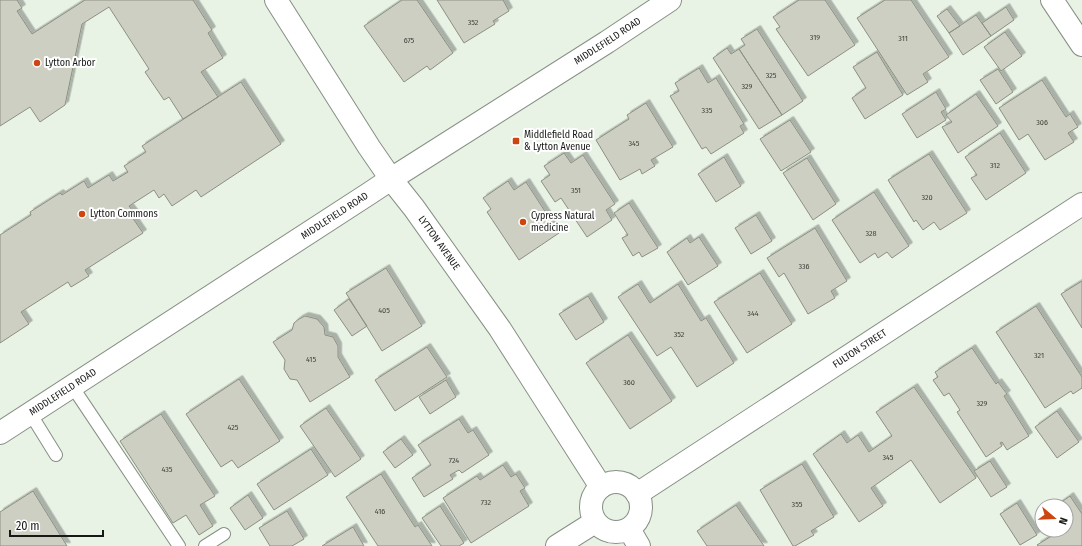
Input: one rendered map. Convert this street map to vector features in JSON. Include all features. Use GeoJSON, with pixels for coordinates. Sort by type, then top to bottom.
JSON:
{"type":"FeatureCollection","features":[{"type":"Feature","properties":{"kind":"street","name":"LYTTON AVENUE"},"geometry":{"type":"LineString","coordinates":[[276,0],[390,179],[414,208],[500,329],[601,487]]}},
{"type":"Feature","properties":{"kind":"street","name":"MIDDLEFIELD ROAD"},"geometry":{"type":"LineString","coordinates":[[0,433],[390,179],[607,42],[670,0]]}},
{"type":"Feature","properties":{"kind":"street"},"geometry":{"type":"LineString","coordinates":[[1052,0],[1082,44]]}},
{"type":"Feature","properties":{"kind":"street","name":"FULTON STREET"},"geometry":{"type":"LineString","coordinates":[[637,494],[1082,204]]}},
{"type":"Feature","properties":{"kind":"street"},"geometry":{"type":"LineString","coordinates":[[616,482],[625,484],[632,488],[637,494],[640,501],[641,510],[635,524],[634,537],[622,532],[607,531],[595,522],[591,508],[592,500],[595,493],[601,487],[616,482]]}},
{"type":"Feature","properties":{"kind":"street"},"geometry":{"type":"LineString","coordinates":[[557,546],[595,522]]}},
{"type":"Feature","properties":{"kind":"lane"},"geometry":{"type":"LineString","coordinates":[[72,386],[179,546]]}},
{"type":"Feature","properties":{"kind":"lane"},"geometry":{"type":"LineString","coordinates":[[30,413],[56,456]]}},
{"type":"Feature","properties":{"kind":"lane"},"geometry":{"type":"LineString","coordinates":[[205,546],[224,534]]}},
{"type":"Feature","properties":{"kind":"building","name":"Lytton Arbor"},"geometry":{"type":"Polygon","coordinates":[[[0,0],[17,0],[22,8],[17,11],[32,34],[85,0],[193,0],[212,30],[208,33],[223,58],[201,72],[218,97],[183,119],[169,97],[164,100],[145,72],[149,69],[109,7],[82,24],[65,105],[40,122],[30,107],[0,126],[0,0]]]}},
{"type":"Feature","properties":{"kind":"building"},"geometry":{"type":"Polygon","coordinates":[[[402,0],[417,0],[453,53],[430,70],[427,66],[404,82],[364,26],[402,0]]]}},
{"type":"Feature","properties":{"kind":"building"},"geometry":{"type":"Polygon","coordinates":[[[437,0],[503,0],[509,11],[493,21],[495,24],[464,43],[437,0]]]}},
{"type":"Feature","properties":{"kind":"building"},"geometry":{"type":"Polygon","coordinates":[[[799,0],[825,0],[855,45],[808,76],[776,29],[780,27],[773,17],[799,0]]]}},
{"type":"Feature","properties":{"kind":"building"},"geometry":{"type":"Polygon","coordinates":[[[885,0],[911,0],[949,57],[923,74],[928,82],[907,95],[857,18],[885,0]]]}},
{"type":"Feature","properties":{"kind":"building"},"geometry":{"type":"Polygon","coordinates":[[[1006,7],[1014,20],[991,36],[982,23],[1006,7]]]}},
{"type":"Feature","properties":{"kind":"building"},"geometry":{"type":"Polygon","coordinates":[[[947,9],[960,26],[949,33],[937,16],[947,9]]]}},
{"type":"Feature","properties":{"kind":"building"},"geometry":{"type":"Polygon","coordinates":[[[976,15],[991,36],[963,55],[949,33],[976,15]]]}},
{"type":"Feature","properties":{"kind":"building"},"geometry":{"type":"Polygon","coordinates":[[[757,29],[803,101],[782,115],[739,49],[745,45],[741,39],[757,29]]]}},
{"type":"Feature","properties":{"kind":"building"},"geometry":{"type":"Polygon","coordinates":[[[1005,32],[1022,56],[1001,71],[984,47],[1005,32]]]}},
{"type":"Feature","properties":{"kind":"building"},"geometry":{"type":"Polygon","coordinates":[[[727,48],[731,54],[739,49],[782,115],[759,129],[713,58],[727,48]]]}},
{"type":"Feature","properties":{"kind":"building"},"geometry":{"type":"Polygon","coordinates":[[[877,52],[903,95],[865,119],[852,98],[866,88],[853,67],[877,52]]]}},
{"type":"Feature","properties":{"kind":"building"},"geometry":{"type":"Polygon","coordinates":[[[699,68],[708,83],[716,78],[744,124],[740,126],[744,133],[711,154],[706,147],[702,149],[670,96],[679,91],[675,83],[699,68]]]}},
{"type":"Feature","properties":{"kind":"building"},"geometry":{"type":"Polygon","coordinates":[[[998,69],[1013,92],[996,104],[980,80],[998,69]]]}},
{"type":"Feature","properties":{"kind":"building"},"geometry":{"type":"Polygon","coordinates":[[[1042,80],[1066,117],[1070,114],[1078,127],[1068,133],[1074,142],[1045,160],[1028,134],[1019,140],[999,108],[1042,80]]]}},
{"type":"Feature","properties":{"kind":"building","name":"Lytton Commons"},"geometry":{"type":"Polygon","coordinates":[[[241,82],[281,144],[201,197],[196,190],[172,206],[164,194],[159,198],[154,190],[129,206],[136,215],[132,217],[143,233],[85,270],[89,276],[71,287],[68,282],[21,312],[29,324],[0,343],[0,235],[31,215],[30,212],[60,193],[62,195],[84,181],[88,188],[109,175],[113,181],[128,172],[124,166],[146,152],[142,146],[241,82]]]}},
{"type":"Feature","properties":{"kind":"building"},"geometry":{"type":"Polygon","coordinates":[[[936,92],[946,109],[941,112],[946,120],[917,138],[902,114],[936,92]]]}},
{"type":"Feature","properties":{"kind":"building"},"geometry":{"type":"Polygon","coordinates":[[[976,94],[998,126],[958,153],[942,127],[952,122],[946,115],[976,94]]]}},
{"type":"Feature","properties":{"kind":"building"},"geometry":{"type":"Polygon","coordinates":[[[646,103],[673,147],[651,160],[655,166],[642,174],[640,169],[620,180],[596,140],[629,119],[627,115],[646,103]]]}},
{"type":"Feature","properties":{"kind":"building"},"geometry":{"type":"Polygon","coordinates":[[[790,120],[811,152],[781,171],[760,139],[790,120]]]}},
{"type":"Feature","properties":{"kind":"building"},"geometry":{"type":"Polygon","coordinates":[[[1000,133],[1026,173],[986,200],[971,178],[977,175],[965,157],[1000,133]]]}},
{"type":"Feature","properties":{"kind":"building"},"geometry":{"type":"Polygon","coordinates":[[[564,153],[571,163],[583,155],[615,204],[606,210],[612,220],[587,237],[561,198],[555,202],[541,181],[550,175],[544,166],[564,153]]]}},
{"type":"Feature","properties":{"kind":"building"},"geometry":{"type":"Polygon","coordinates":[[[929,154],[967,213],[940,230],[934,222],[923,230],[916,220],[914,222],[888,180],[929,154]]]}},
{"type":"Feature","properties":{"kind":"building"},"geometry":{"type":"Polygon","coordinates":[[[724,157],[741,186],[716,202],[698,174],[724,157]]]}},
{"type":"Feature","properties":{"kind":"building"},"geometry":{"type":"Polygon","coordinates":[[[807,158],[836,204],[813,220],[783,173],[807,158]]]}},
{"type":"Feature","properties":{"kind":"building","name":"Cypress Natural medicine"},"geometry":{"type":"Polygon","coordinates":[[[508,181],[514,190],[526,182],[559,233],[519,260],[487,212],[491,209],[483,198],[508,181]]]}},
{"type":"Feature","properties":{"kind":"building"},"geometry":{"type":"Polygon","coordinates":[[[874,192],[909,246],[892,258],[887,252],[878,258],[875,253],[860,263],[832,220],[874,192]]]}},
{"type":"Feature","properties":{"kind":"building"},"geometry":{"type":"Polygon","coordinates":[[[629,203],[658,248],[642,257],[639,252],[633,256],[622,238],[628,235],[614,213],[629,203]]]}},
{"type":"Feature","properties":{"kind":"building"},"geometry":{"type":"Polygon","coordinates":[[[756,215],[772,241],[751,254],[735,228],[756,215]]]}},
{"type":"Feature","properties":{"kind":"building"},"geometry":{"type":"Polygon","coordinates":[[[815,228],[847,281],[831,291],[835,298],[808,314],[784,273],[779,277],[767,258],[815,228]]]}},
{"type":"Feature","properties":{"kind":"building"},"geometry":{"type":"Polygon","coordinates":[[[699,237],[718,266],[688,285],[667,252],[687,238],[690,243],[699,237]]]}},
{"type":"Feature","properties":{"kind":"building"},"geometry":{"type":"Polygon","coordinates":[[[386,268],[422,326],[382,351],[346,293],[386,268]]]}},
{"type":"Feature","properties":{"kind":"building"},"geometry":{"type":"Polygon","coordinates":[[[760,273],[792,324],[747,353],[714,302],[760,273]]]}},
{"type":"Feature","properties":{"kind":"building"},"geometry":{"type":"Polygon","coordinates":[[[1082,281],[1082,328],[1061,294],[1082,281]]]}},
{"type":"Feature","properties":{"kind":"building"},"geometry":{"type":"Polygon","coordinates":[[[638,284],[650,303],[678,284],[701,321],[706,318],[734,363],[697,387],[671,347],[657,356],[618,297],[638,284]]]}},
{"type":"Feature","properties":{"kind":"building"},"geometry":{"type":"Polygon","coordinates":[[[588,296],[604,322],[576,340],[559,314],[588,296]]]}},
{"type":"Feature","properties":{"kind":"building"},"geometry":{"type":"Polygon","coordinates":[[[349,299],[367,326],[352,336],[334,310],[349,299]]]}},
{"type":"Feature","properties":{"kind":"building"},"geometry":{"type":"Polygon","coordinates":[[[1036,306],[1082,377],[1082,388],[1073,394],[1071,391],[1045,408],[996,332],[1036,306]]]}},
{"type":"Feature","properties":{"kind":"building"},"geometry":{"type":"Polygon","coordinates":[[[305,316],[317,319],[324,327],[325,335],[333,337],[338,346],[338,357],[350,377],[310,402],[297,380],[290,379],[284,369],[285,360],[273,342],[292,330],[294,323],[305,316]]]}},
{"type":"Feature","properties":{"kind":"building"},"geometry":{"type":"Polygon","coordinates":[[[628,335],[672,401],[630,429],[586,363],[628,335]]]}},
{"type":"Feature","properties":{"kind":"building"},"geometry":{"type":"Polygon","coordinates":[[[427,347],[447,377],[395,411],[375,380],[427,347]]]}},
{"type":"Feature","properties":{"kind":"building"},"geometry":{"type":"Polygon","coordinates":[[[972,348],[996,384],[998,382],[1007,394],[1004,396],[1029,436],[1007,450],[1002,442],[1000,443],[1002,446],[986,457],[957,412],[960,410],[949,393],[944,396],[933,380],[938,377],[935,372],[972,348]]]}},
{"type":"Feature","properties":{"kind":"building"},"geometry":{"type":"Polygon","coordinates":[[[239,379],[280,441],[238,468],[232,460],[221,467],[186,414],[239,379]]]}},
{"type":"Feature","properties":{"kind":"building"},"geometry":{"type":"Polygon","coordinates":[[[446,380],[456,397],[430,414],[419,397],[446,380]]]}},
{"type":"Feature","properties":{"kind":"building"},"geometry":{"type":"Polygon","coordinates":[[[914,387],[976,478],[940,503],[911,460],[871,488],[883,506],[859,522],[813,454],[841,434],[847,443],[858,435],[869,452],[892,436],[876,412],[914,387]]]}},
{"type":"Feature","properties":{"kind":"building"},"geometry":{"type":"Polygon","coordinates":[[[326,408],[361,459],[335,477],[300,426],[326,408]]]}},
{"type":"Feature","properties":{"kind":"building"},"geometry":{"type":"Polygon","coordinates":[[[1057,411],[1079,442],[1057,458],[1035,427],[1057,411]]]}},
{"type":"Feature","properties":{"kind":"building"},"geometry":{"type":"Polygon","coordinates":[[[161,414],[215,496],[200,505],[213,526],[199,535],[186,515],[173,523],[120,441],[161,414]]]}},
{"type":"Feature","properties":{"kind":"building"},"geometry":{"type":"Polygon","coordinates":[[[459,419],[468,433],[473,430],[489,455],[462,473],[459,470],[450,475],[453,479],[424,497],[412,478],[431,465],[418,445],[459,419]]]}},
{"type":"Feature","properties":{"kind":"building"},"geometry":{"type":"Polygon","coordinates":[[[401,439],[413,455],[395,468],[383,452],[401,439]]]}},
{"type":"Feature","properties":{"kind":"building"},"geometry":{"type":"Polygon","coordinates":[[[311,449],[328,475],[274,510],[257,484],[311,449]]]}},
{"type":"Feature","properties":{"kind":"building"},"geometry":{"type":"Polygon","coordinates":[[[990,461],[1007,487],[991,497],[974,471],[990,461]]]}},
{"type":"Feature","properties":{"kind":"building"},"geometry":{"type":"Polygon","coordinates":[[[802,464],[834,517],[811,531],[814,535],[793,546],[760,490],[802,464]]]}},
{"type":"Feature","properties":{"kind":"building"},"geometry":{"type":"Polygon","coordinates":[[[503,465],[511,477],[516,474],[525,488],[520,491],[529,506],[471,543],[443,498],[477,476],[480,480],[503,465]]]}},
{"type":"Feature","properties":{"kind":"building"},"geometry":{"type":"Polygon","coordinates":[[[381,474],[415,527],[418,525],[432,546],[378,546],[346,497],[381,474]]]}},
{"type":"Feature","properties":{"kind":"building"},"geometry":{"type":"Polygon","coordinates":[[[33,491],[67,546],[0,546],[0,512],[33,491]]]}},
{"type":"Feature","properties":{"kind":"building"},"geometry":{"type":"Polygon","coordinates":[[[248,495],[263,518],[245,530],[230,508],[248,495]]]}},
{"type":"Feature","properties":{"kind":"building"},"geometry":{"type":"Polygon","coordinates":[[[1074,502],[1082,514],[1082,546],[1037,545],[1048,538],[1074,538],[1074,502]]]}},
{"type":"Feature","properties":{"kind":"building"},"geometry":{"type":"Polygon","coordinates":[[[1017,503],[1034,530],[1034,537],[1020,545],[1000,514],[1017,503]]]}},
{"type":"Feature","properties":{"kind":"building"},"geometry":{"type":"Polygon","coordinates":[[[736,505],[764,546],[707,546],[697,531],[736,505]]]}},
{"type":"Feature","properties":{"kind":"building"},"geometry":{"type":"Polygon","coordinates":[[[440,506],[464,543],[459,546],[441,546],[422,518],[440,506]]]}},
{"type":"Feature","properties":{"kind":"building"},"geometry":{"type":"Polygon","coordinates":[[[287,511],[304,539],[292,546],[270,546],[259,528],[287,511]]]}},
{"type":"Feature","properties":{"kind":"building"},"geometry":{"type":"Polygon","coordinates":[[[353,527],[364,546],[322,546],[353,527]]]}},
{"type":"Feature","properties":{"kind":"place","name":"Lytton Arbor"},"geometry":{"type":"Point","coordinates":[37,63]}},
{"type":"Feature","properties":{"kind":"place","name":"Middlefield Road & Lytton Avenue"},"geometry":{"type":"Point","coordinates":[516,141]}},
{"type":"Feature","properties":{"kind":"place","name":"Lytton Commons"},"geometry":{"type":"Point","coordinates":[82,214]}},
{"type":"Feature","properties":{"kind":"place","name":"Cypress Natural medicine"},"geometry":{"type":"Point","coordinates":[523,222]}}]}
